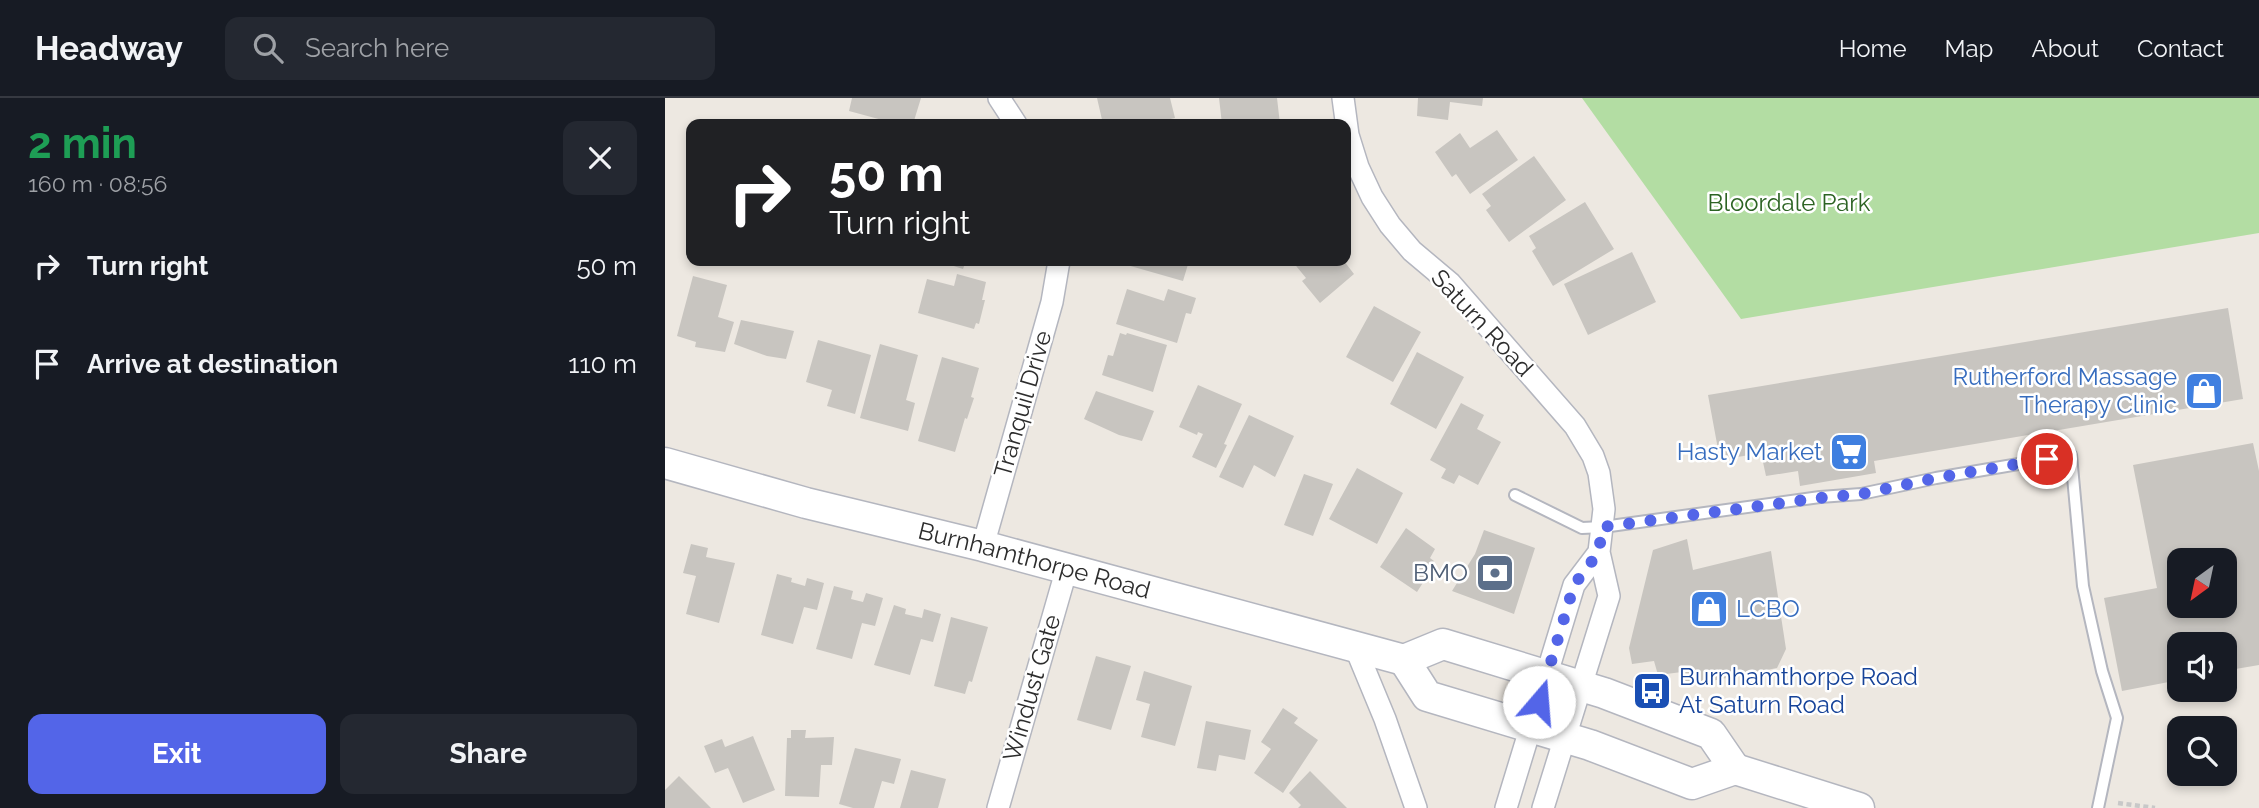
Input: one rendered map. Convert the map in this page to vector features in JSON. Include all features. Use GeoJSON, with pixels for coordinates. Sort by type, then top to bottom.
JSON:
{"type":"FeatureCollection","features":[{"type":"Feature","properties":{"kind":"main road","name":"Burnhamthorpe Road"},"geometry":{"type":"LineString","coordinates":[[665,463],[806,503],[983,545],[1403,660]]}},
{"type":"Feature","properties":{"kind":"main road"},"geometry":{"type":"LineString","coordinates":[[1735,769],[1711,734],[1604,693],[1443,644],[1403,660],[1427,696],[1590,745],[1692,783],[1735,769],[1859,808]]}},
{"type":"Feature","properties":{"kind":"street"},"geometry":{"type":"LineString","coordinates":[[999,98],[1013,119]]}},
{"type":"Feature","properties":{"kind":"street","name":"Saturn Road"},"geometry":{"type":"LineString","coordinates":[[1343,98],[1346,119]]}},
{"type":"Feature","properties":{"kind":"street","name":"Saturn Road"},"geometry":{"type":"LineString","coordinates":[[1351,142],[1358,167],[1372,197],[1390,225],[1412,251],[1450,283],[1575,426],[1593,456],[1599,473],[1604,509],[1599,552],[1609,596],[1543,808]]}},
{"type":"Feature","properties":{"kind":"street","name":"Tranquil Drive"},"geometry":{"type":"LineString","coordinates":[[983,545],[1052,302],[1059,266]]}},
{"type":"Feature","properties":{"kind":"street"},"geometry":{"type":"LineString","coordinates":[[1506,808],[1574,585],[1599,552]]}},
{"type":"Feature","properties":{"kind":"street","name":"Windust Gate"},"geometry":{"type":"LineString","coordinates":[[997,808],[1067,568]]}},
{"type":"Feature","properties":{"kind":"street"},"geometry":{"type":"LineString","coordinates":[[1356,649],[1385,719],[1416,808]]}},
{"type":"Feature","properties":{"kind":"lane"},"geometry":{"type":"LineString","coordinates":[[1515,495],[1582,528],[1602,527],[1861,494],[2071,455],[2083,586],[2102,671],[2117,718],[2098,808]]}},
{"type":"Feature","properties":{"kind":"path"},"geometry":{"type":"LineString","coordinates":[[2118,803],[2155,808]]}},
{"type":"Feature","properties":{"kind":"green space","name":"Bloordale Park"},"geometry":{"type":"Polygon","coordinates":[[[1582,98],[2259,98],[2259,233],[1741,319],[1582,98]]]}},
{"type":"Feature","properties":{"kind":"building"},"geometry":{"type":"Polygon","coordinates":[[[852,98],[921,98],[915,119],[879,119],[849,111],[852,98]]]}},
{"type":"Feature","properties":{"kind":"building"},"geometry":{"type":"Polygon","coordinates":[[[1097,98],[1170,98],[1175,118],[1170,119],[1102,119],[1097,98]]]}},
{"type":"Feature","properties":{"kind":"building"},"geometry":{"type":"Polygon","coordinates":[[[1219,98],[1277,98],[1279,119],[1221,119],[1219,98]]]}},
{"type":"Feature","properties":{"kind":"building"},"geometry":{"type":"Polygon","coordinates":[[[1418,98],[1483,98],[1482,106],[1450,102],[1448,120],[1417,116],[1418,98]]]}},
{"type":"Feature","properties":{"kind":"building"},"geometry":{"type":"Polygon","coordinates":[[[1497,130],[1518,160],[1470,194],[1456,174],[1452,177],[1435,152],[1460,133],[1470,148],[1497,130]]]}},
{"type":"Feature","properties":{"kind":"building"},"geometry":{"type":"Polygon","coordinates":[[[1534,156],[1566,200],[1509,242],[1486,210],[1491,206],[1482,194],[1534,156]]]}},
{"type":"Feature","properties":{"kind":"building"},"geometry":{"type":"Polygon","coordinates":[[[1585,202],[1614,249],[1553,286],[1532,251],[1536,248],[1529,236],[1585,202]]]}},
{"type":"Feature","properties":{"kind":"building"},"geometry":{"type":"Polygon","coordinates":[[[1632,252],[1656,302],[1588,335],[1564,284],[1632,252]]]}},
{"type":"Feature","properties":{"kind":"building"},"geometry":{"type":"Polygon","coordinates":[[[1130,266],[1188,266],[1183,281],[1130,266]]]}},
{"type":"Feature","properties":{"kind":"building"},"geometry":{"type":"Polygon","coordinates":[[[1296,266],[1348,266],[1354,274],[1320,303],[1302,281],[1306,278],[1296,266]]]}},
{"type":"Feature","properties":{"kind":"building"},"geometry":{"type":"Polygon","coordinates":[[[957,274],[986,282],[979,324],[976,323],[974,329],[918,313],[927,279],[954,286],[957,274]]]}},
{"type":"Feature","properties":{"kind":"building"},"geometry":{"type":"Polygon","coordinates":[[[693,276],[727,285],[718,317],[734,322],[725,352],[695,347],[696,342],[677,336],[693,276]]]}},
{"type":"Feature","properties":{"kind":"building"},"geometry":{"type":"Polygon","coordinates":[[[1127,289],[1164,301],[1168,289],[1196,298],[1191,314],[1186,313],[1177,343],[1116,324],[1127,289]]]}},
{"type":"Feature","properties":{"kind":"building"},"geometry":{"type":"Polygon","coordinates":[[[1374,306],[1421,332],[1393,382],[1346,357],[1374,306]]]}},
{"type":"Feature","properties":{"kind":"building"},"geometry":{"type":"Polygon","coordinates":[[[2228,308],[2243,399],[1874,461],[1876,473],[1800,486],[1798,471],[1766,476],[1761,453],[1720,460],[1708,395],[2228,308]]]}},
{"type":"Feature","properties":{"kind":"building"},"geometry":{"type":"Polygon","coordinates":[[[741,320],[794,331],[786,359],[767,356],[734,344],[741,320]]]}},
{"type":"Feature","properties":{"kind":"building"},"geometry":{"type":"Polygon","coordinates":[[[1120,333],[1167,345],[1153,392],[1102,375],[1108,355],[1113,356],[1120,333]]]}},
{"type":"Feature","properties":{"kind":"building"},"geometry":{"type":"Polygon","coordinates":[[[818,340],[871,355],[855,414],[827,406],[832,390],[806,382],[818,340]]]}},
{"type":"Feature","properties":{"kind":"building"},"geometry":{"type":"Polygon","coordinates":[[[880,344],[918,355],[906,400],[915,403],[908,431],[860,418],[880,344]]]}},
{"type":"Feature","properties":{"kind":"building"},"geometry":{"type":"Polygon","coordinates":[[[1417,352],[1464,377],[1436,429],[1390,404],[1417,352]]]}},
{"type":"Feature","properties":{"kind":"building"},"geometry":{"type":"Polygon","coordinates":[[[942,357],[979,368],[971,397],[974,398],[955,452],[918,441],[942,357]]]}},
{"type":"Feature","properties":{"kind":"building"},"geometry":{"type":"Polygon","coordinates":[[[1198,385],[1242,404],[1216,468],[1192,457],[1203,434],[1198,432],[1197,435],[1179,427],[1198,385]]]}},
{"type":"Feature","properties":{"kind":"building"},"geometry":{"type":"Polygon","coordinates":[[[1096,391],[1154,411],[1142,441],[1119,435],[1084,419],[1096,391]]]}},
{"type":"Feature","properties":{"kind":"building"},"geometry":{"type":"Polygon","coordinates":[[[1461,403],[1484,415],[1477,429],[1501,442],[1478,485],[1459,475],[1454,484],[1441,478],[1446,469],[1430,460],[1461,403]]]}},
{"type":"Feature","properties":{"kind":"building"},"geometry":{"type":"Polygon","coordinates":[[[1249,415],[1294,436],[1275,477],[1254,465],[1243,488],[1219,477],[1249,415]]]}},
{"type":"Feature","properties":{"kind":"building"},"geometry":{"type":"Polygon","coordinates":[[[2253,443],[2259,471],[2259,665],[2237,669],[2237,632],[2167,632],[2167,682],[2122,691],[2104,598],[2157,588],[2133,465],[2253,443]]]}},
{"type":"Feature","properties":{"kind":"building"},"geometry":{"type":"Polygon","coordinates":[[[1357,468],[1403,493],[1377,544],[1329,519],[1357,468]]]}},
{"type":"Feature","properties":{"kind":"building"},"geometry":{"type":"Polygon","coordinates":[[[1304,474],[1333,484],[1313,536],[1284,525],[1304,474]]]}},
{"type":"Feature","properties":{"kind":"building"},"geometry":{"type":"Polygon","coordinates":[[[1406,528],[1435,549],[1430,558],[1434,561],[1429,569],[1431,570],[1417,592],[1380,567],[1406,528]]]}},
{"type":"Feature","properties":{"kind":"building","name":"BMO"},"geometry":{"type":"Polygon","coordinates":[[[1484,530],[1535,548],[1514,614],[1452,591],[1475,554],[1484,530]]]}},
{"type":"Feature","properties":{"kind":"building","name":"LCBO"},"geometry":{"type":"Polygon","coordinates":[[[1687,539],[1693,570],[1771,551],[1786,649],[1777,668],[1686,686],[1682,672],[1658,675],[1654,661],[1632,664],[1629,648],[1653,550],[1687,539]]]}},
{"type":"Feature","properties":{"kind":"building"},"geometry":{"type":"Polygon","coordinates":[[[691,544],[708,548],[706,557],[735,563],[719,623],[686,614],[696,576],[683,573],[691,544]]]}},
{"type":"Feature","properties":{"kind":"building"},"geometry":{"type":"Polygon","coordinates":[[[777,574],[792,578],[791,582],[805,586],[807,578],[824,583],[817,610],[804,607],[793,644],[761,635],[777,574]]]}},
{"type":"Feature","properties":{"kind":"building"},"geometry":{"type":"Polygon","coordinates":[[[834,586],[853,591],[851,599],[863,602],[866,593],[883,598],[875,626],[862,623],[852,659],[816,649],[834,586]]]}},
{"type":"Feature","properties":{"kind":"building"},"geometry":{"type":"Polygon","coordinates":[[[894,605],[906,609],[905,614],[922,618],[924,609],[941,614],[933,642],[921,639],[910,675],[874,665],[894,605]]]}},
{"type":"Feature","properties":{"kind":"building"},"geometry":{"type":"Polygon","coordinates":[[[951,617],[988,627],[972,682],[969,681],[965,694],[934,686],[951,617]]]}},
{"type":"Feature","properties":{"kind":"building"},"geometry":{"type":"Polygon","coordinates":[[[1096,656],[1131,666],[1111,730],[1077,720],[1096,656]]]}},
{"type":"Feature","properties":{"kind":"building"},"geometry":{"type":"Polygon","coordinates":[[[1144,671],[1192,686],[1175,746],[1141,737],[1150,704],[1136,700],[1144,671]]]}},
{"type":"Feature","properties":{"kind":"building"},"geometry":{"type":"Polygon","coordinates":[[[1283,708],[1298,718],[1294,723],[1318,740],[1283,793],[1254,773],[1271,749],[1261,742],[1283,708]]]}},
{"type":"Feature","properties":{"kind":"building"},"geometry":{"type":"Polygon","coordinates":[[[1206,721],[1251,730],[1245,760],[1219,755],[1216,771],[1197,768],[1206,721]]]}},
{"type":"Feature","properties":{"kind":"building"},"geometry":{"type":"Polygon","coordinates":[[[791,730],[806,730],[805,738],[834,737],[832,765],[821,765],[819,797],[785,796],[787,738],[791,738],[791,730]]]}},
{"type":"Feature","properties":{"kind":"building"},"geometry":{"type":"Polygon","coordinates":[[[753,736],[775,790],[743,803],[728,768],[715,773],[704,746],[722,739],[725,747],[753,736]]]}},
{"type":"Feature","properties":{"kind":"building"},"geometry":{"type":"Polygon","coordinates":[[[855,748],[901,759],[894,784],[882,781],[874,808],[853,808],[839,804],[855,748]]]}},
{"type":"Feature","properties":{"kind":"building"},"geometry":{"type":"Polygon","coordinates":[[[911,770],[946,779],[938,808],[900,808],[911,770]]]}},
{"type":"Feature","properties":{"kind":"building"},"geometry":{"type":"Polygon","coordinates":[[[1310,771],[1347,808],[1298,808],[1301,805],[1289,793],[1310,771]]]}},
{"type":"Feature","properties":{"kind":"building"},"geometry":{"type":"Polygon","coordinates":[[[679,776],[711,808],[665,808],[665,790],[679,776]]]}},
{"type":"Feature","properties":{"kind":"place","name":"Rutherford Massage Therapy Clinic"},"geometry":{"type":"Point","coordinates":[2204,391]}},
{"type":"Feature","properties":{"kind":"place","name":"Hasty Market"},"geometry":{"type":"Point","coordinates":[1849,452]}},
{"type":"Feature","properties":{"kind":"place","name":"BMO"},"geometry":{"type":"Point","coordinates":[1495,573]}},
{"type":"Feature","properties":{"kind":"place","name":"LCBO"},"geometry":{"type":"Point","coordinates":[1709,609]}},
{"type":"Feature","properties":{"kind":"place","name":"Burnhamthorpe Road At Saturn Road"},"geometry":{"type":"Point","coordinates":[1652,691]}},
{"type":"Feature","properties":{"kind":"route"},"geometry":{"type":"LineString","coordinates":[[1539,702],[1574,585],[1599,552],[1602,527],[1861,494],[2047,459]]}}]}
